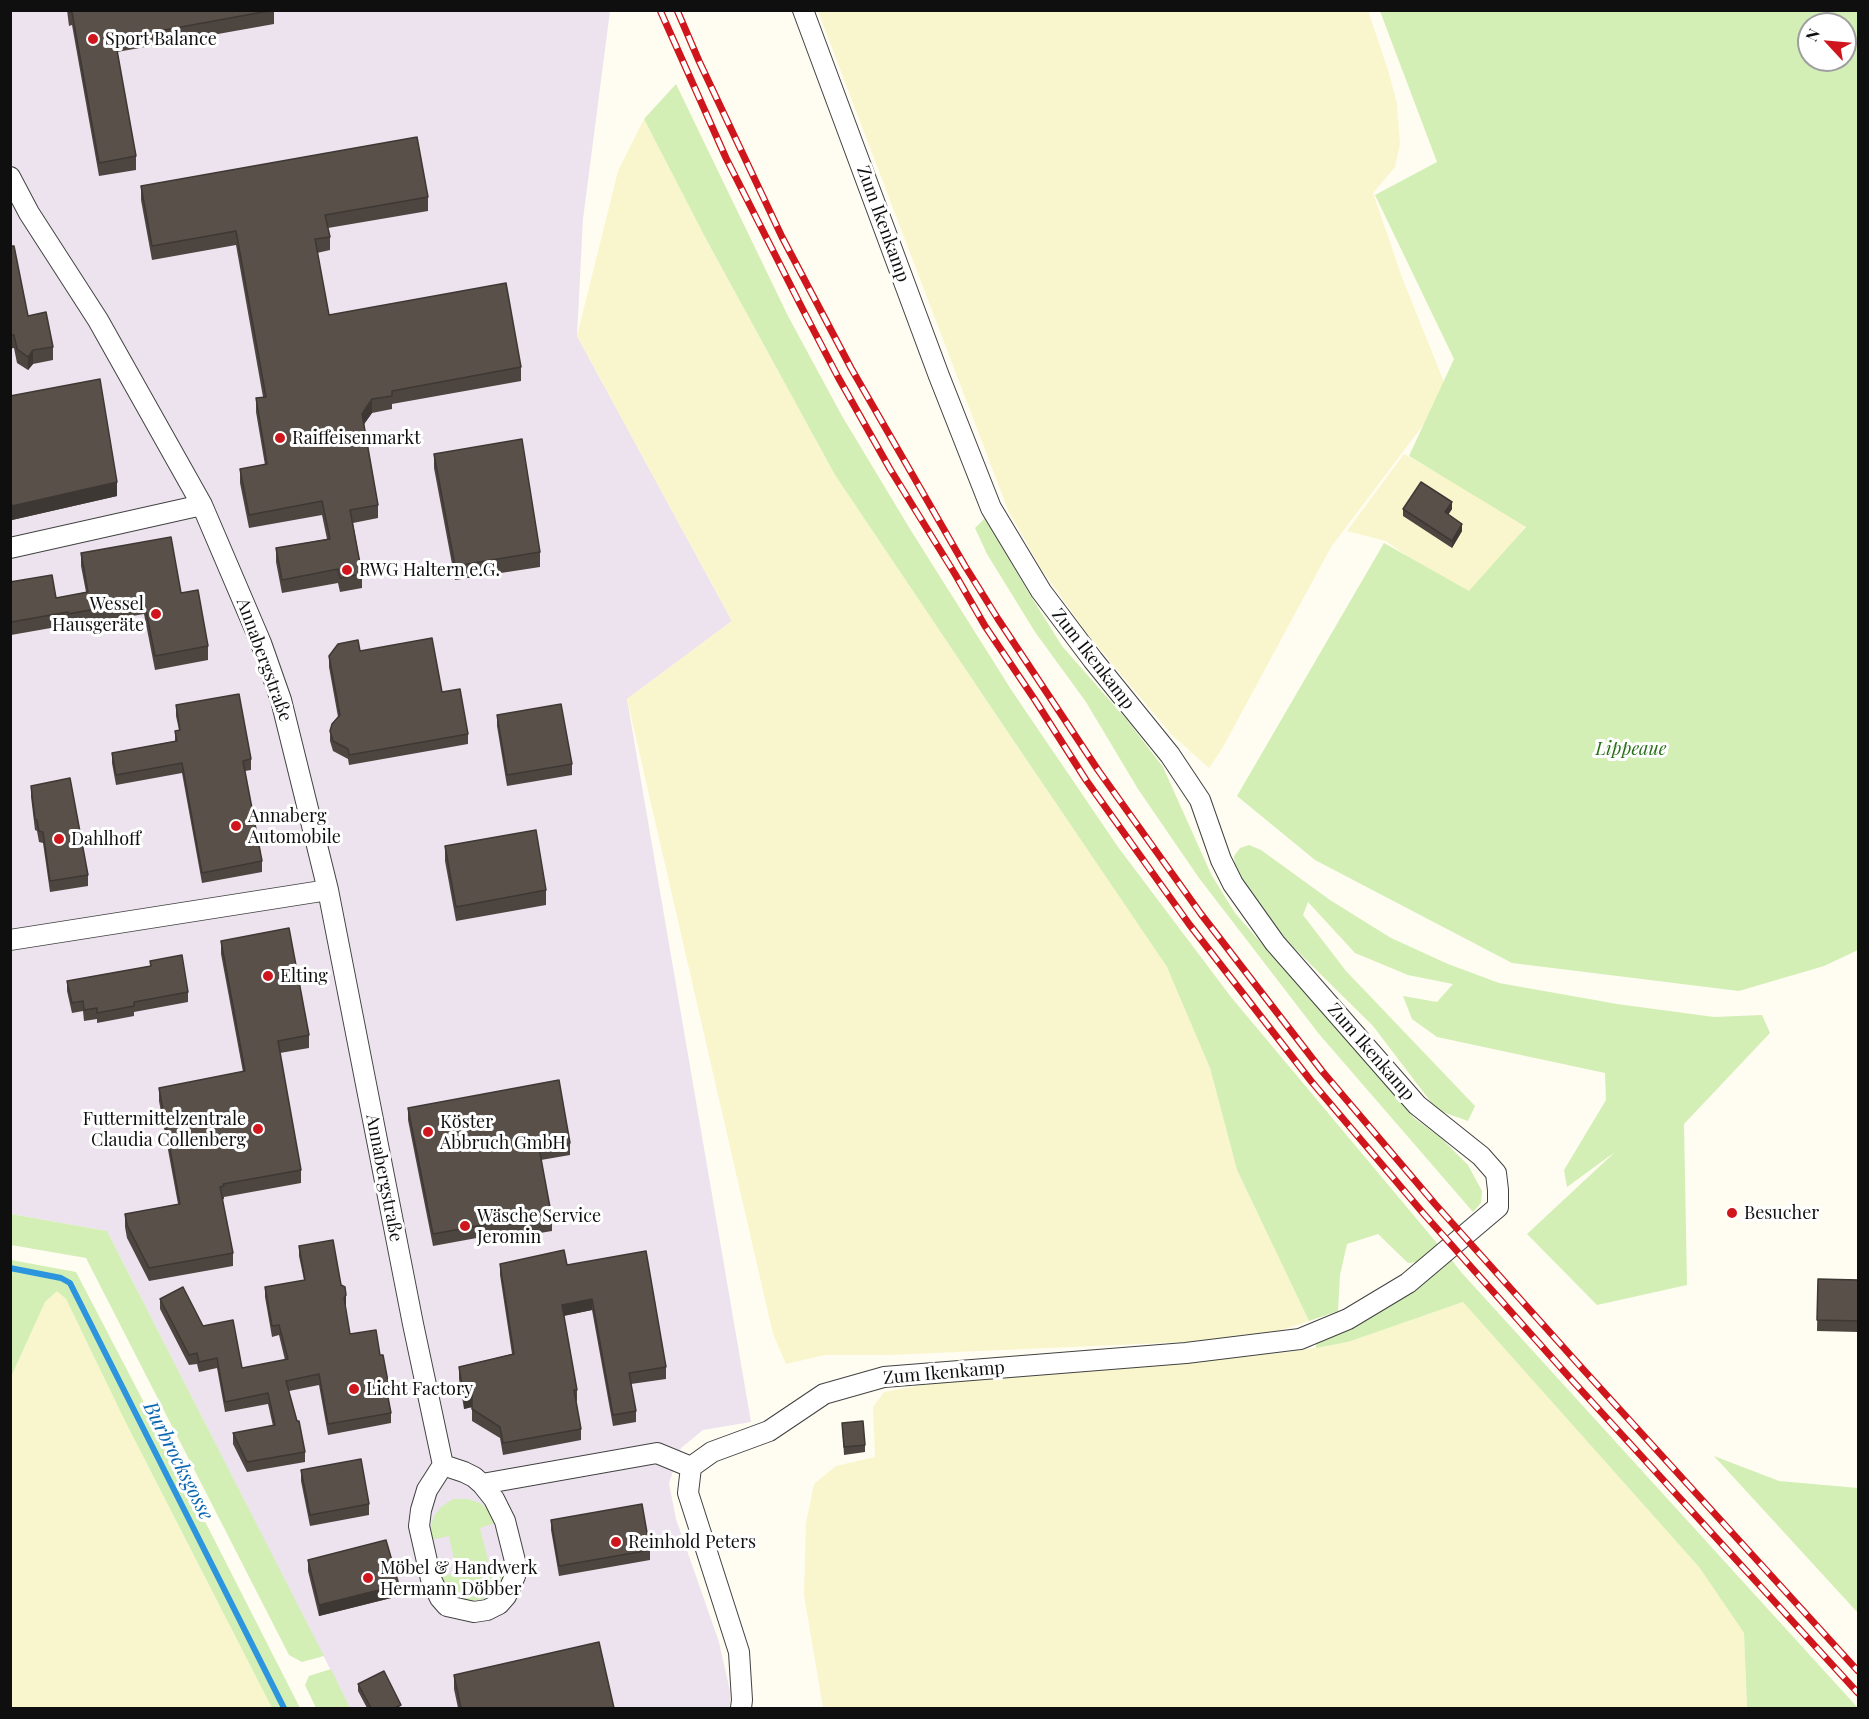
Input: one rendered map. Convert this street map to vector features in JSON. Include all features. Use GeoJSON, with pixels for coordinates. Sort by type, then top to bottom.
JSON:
{"type":"FeatureCollection","features":[{"type":"Feature","properties":{"kind":"street","name":"Zum Ikenkamp"},"geometry":{"type":"LineString","coordinates":[[691,1467],[712,1452],[769,1431],[824,1394],[884,1377],[1186,1353],[1300,1339],[1348,1319],[1408,1282],[1498,1207],[1496,1173],[1481,1156],[1417,1105],[1275,943],[1233,884],[1221,860],[1200,800],[1170,754],[1093,660],[1041,591],[991,508],[939,376],[803,10]]}},
{"type":"Feature","properties":{"kind":"street","name":"Annabergstraße"},"geometry":{"type":"LineString","coordinates":[[10,177],[29,213],[98,320],[202,505],[261,643],[281,700],[328,890],[443,1465]]}},
{"type":"Feature","properties":{"kind":"street"},"geometry":{"type":"LineString","coordinates":[[10,548],[202,505]]}},
{"type":"Feature","properties":{"kind":"street"},"geometry":{"type":"LineString","coordinates":[[10,940],[328,890]]}},
{"type":"Feature","properties":{"kind":"street"},"geometry":{"type":"LineString","coordinates":[[482,1484],[657,1453],[691,1467],[688,1493],[739,1652],[741,1708]]}},
{"type":"Feature","properties":{"kind":"street"},"geometry":{"type":"LineString","coordinates":[[443,1465],[474,1477],[494,1499],[503,1515],[516,1565],[515,1576],[506,1596],[499,1604],[487,1610],[474,1612],[447,1606],[440,1598],[431,1579],[419,1526],[427,1490],[443,1465]]}},
{"type":"Feature","properties":{"kind":"shaded area"},"geometry":{"type":"Polygon","coordinates":[[[10,11],[610,11],[583,219],[577,336],[732,621],[627,699],[751,1422],[703,1430],[681,1448],[669,1483],[676,1519],[719,1642],[730,1691],[730,1708],[350,1708],[107,1231],[11,1214],[10,11]]]}},
{"type":"Feature","properties":{"kind":"shaded area"},"geometry":{"type":"Polygon","coordinates":[[[818,11],[1368,11],[1397,104],[1400,144],[1395,167],[1373,193],[1403,280],[1448,392],[1331,547],[1223,747],[1209,768],[1171,734],[1088,635],[1040,567],[1008,510],[818,11]]]}},
{"type":"Feature","properties":{"kind":"shaded area"},"geometry":{"type":"Polygon","coordinates":[[[644,119],[706,239],[835,475],[1167,967],[1192,1015],[1210,1068],[1237,1170],[1309,1321],[1260,1337],[888,1355],[825,1355],[786,1364],[773,1334],[627,699],[732,621],[577,336],[618,171],[644,119]]]}},
{"type":"Feature","properties":{"kind":"shaded area"},"geometry":{"type":"Polygon","coordinates":[[[1404,454],[1527,524],[1470,601],[1386,541],[1347,531],[1404,454]]]}},
{"type":"Feature","properties":{"kind":"shaded area"},"geometry":{"type":"Polygon","coordinates":[[[57,1290],[66,1299],[125,1421],[272,1708],[11,1708],[11,1377],[45,1302],[57,1290]]]}},
{"type":"Feature","properties":{"kind":"shaded area"},"geometry":{"type":"Polygon","coordinates":[[[1463,1302],[1699,1567],[1744,1633],[1747,1708],[823,1708],[804,1595],[806,1523],[814,1484],[836,1466],[875,1457],[873,1407],[884,1392],[938,1382],[1290,1352],[1348,1342],[1463,1302]]]}},
{"type":"Feature","properties":{"kind":"green space","name":"Lippeaue"},"geometry":{"type":"Polygon","coordinates":[[[1380,11],[1858,11],[1858,950],[1824,966],[1739,991],[1512,963],[1315,860],[1237,796],[1384,543],[1469,591],[1526,527],[1409,456],[1454,359],[1375,195],[1437,162],[1380,11]]]}},
{"type":"Feature","properties":{"kind":"green space"},"geometry":{"type":"Polygon","coordinates":[[[676,84],[788,316],[842,416],[1012,691],[1118,847],[1231,997],[1441,1248],[1419,1262],[1408,1263],[1378,1234],[1347,1244],[1340,1275],[1338,1311],[1309,1321],[1237,1170],[1210,1068],[1167,967],[835,475],[706,239],[644,119],[676,84]]]}},
{"type":"Feature","properties":{"kind":"green space"},"geometry":{"type":"Polygon","coordinates":[[[985,518],[1062,646],[1127,720],[1163,767],[1211,874],[1235,913],[1414,1118],[1441,1138],[1468,1165],[1482,1191],[1481,1203],[1473,1212],[1319,1034],[1199,878],[1138,789],[1086,702],[1035,632],[987,554],[975,528],[985,518]]]}},
{"type":"Feature","properties":{"kind":"green space"},"geometry":{"type":"Polygon","coordinates":[[[1249,845],[1261,850],[1330,900],[1391,938],[1448,964],[1499,983],[1617,1004],[1714,1017],[1762,1015],[1770,1033],[1684,1124],[1687,1285],[1597,1305],[1527,1234],[1615,1152],[1567,1187],[1564,1170],[1606,1100],[1605,1073],[1437,1037],[1412,1019],[1403,996],[1437,1002],[1453,984],[1408,975],[1355,953],[1308,902],[1303,915],[1346,971],[1475,1106],[1468,1121],[1437,1110],[1373,1026],[1277,931],[1235,869],[1234,856],[1240,848],[1249,845]]]}},
{"type":"Feature","properties":{"kind":"green space"},"geometry":{"type":"Polygon","coordinates":[[[11,1214],[107,1231],[324,1656],[302,1662],[289,1655],[86,1258],[11,1245],[11,1214]]]}},
{"type":"Feature","properties":{"kind":"green space"},"geometry":{"type":"Polygon","coordinates":[[[1447,1254],[1858,1708],[1747,1708],[1744,1633],[1699,1567],[1463,1302],[1348,1342],[1316,1348],[1316,1341],[1447,1254]]]}},
{"type":"Feature","properties":{"kind":"green space"},"geometry":{"type":"Polygon","coordinates":[[[11,1260],[76,1272],[300,1708],[272,1708],[125,1421],[66,1299],[57,1291],[45,1302],[11,1377],[11,1260]]]}},
{"type":"Feature","properties":{"kind":"green space"},"geometry":{"type":"Polygon","coordinates":[[[1714,1456],[1779,1481],[1858,1488],[1858,1613],[1714,1456]]]}},
{"type":"Feature","properties":{"kind":"green space"},"geometry":{"type":"Polygon","coordinates":[[[453,1499],[468,1499],[480,1503],[490,1511],[495,1523],[480,1528],[489,1564],[505,1560],[507,1567],[505,1579],[498,1591],[487,1598],[474,1601],[461,1599],[452,1595],[442,1581],[441,1576],[457,1573],[449,1536],[431,1540],[430,1529],[434,1516],[441,1507],[453,1499]]]}},
{"type":"Feature","properties":{"kind":"green space"},"geometry":{"type":"Polygon","coordinates":[[[331,1669],[350,1708],[316,1708],[305,1685],[309,1676],[331,1669]]]}},
{"type":"Feature","properties":{"kind":"building"},"geometry":{"type":"Polygon","coordinates":[[[69,10],[274,10],[115,39],[136,156],[99,163],[72,12],[69,10]]]}},
{"type":"Feature","properties":{"kind":"building"},"geometry":{"type":"Polygon","coordinates":[[[417,137],[428,197],[325,215],[330,237],[315,239],[329,315],[506,283],[521,367],[392,391],[392,396],[372,399],[362,414],[378,505],[350,510],[362,574],[340,578],[338,569],[282,580],[276,548],[330,539],[322,501],[249,515],[240,469],[267,464],[256,398],[266,397],[236,231],[152,246],[141,186],[417,137]]]}},
{"type":"Feature","properties":{"kind":"building"},"geometry":{"type":"Polygon","coordinates":[[[10,246],[14,246],[28,316],[46,312],[53,347],[33,350],[28,357],[17,349],[14,335],[10,335],[10,246]]]}},
{"type":"Feature","properties":{"kind":"building"},"geometry":{"type":"Polygon","coordinates":[[[100,379],[117,482],[12,506],[10,496],[10,396],[100,379]]]}},
{"type":"Feature","properties":{"kind":"building"},"geometry":{"type":"Polygon","coordinates":[[[522,439],[540,552],[455,566],[434,454],[522,439]]]}},
{"type":"Feature","properties":{"kind":"building"},"geometry":{"type":"Polygon","coordinates":[[[1421,482],[1452,502],[1445,512],[1462,524],[1452,541],[1403,509],[1421,482]]]}},
{"type":"Feature","properties":{"kind":"building"},"geometry":{"type":"Polygon","coordinates":[[[171,537],[181,593],[198,590],[208,646],[155,656],[144,600],[11,622],[10,582],[52,575],[56,598],[88,592],[81,553],[171,537]]]}},
{"type":"Feature","properties":{"kind":"building"},"geometry":{"type":"Polygon","coordinates":[[[432,638],[442,692],[460,689],[468,734],[349,755],[348,749],[333,741],[330,731],[332,724],[340,715],[329,656],[338,644],[358,640],[360,651],[432,638]]]}},
{"type":"Feature","properties":{"kind":"building"},"geometry":{"type":"Polygon","coordinates":[[[239,694],[251,759],[243,761],[262,861],[202,873],[182,763],[116,775],[112,753],[177,741],[175,731],[180,730],[176,705],[239,694]]]}},
{"type":"Feature","properties":{"kind":"building"},"geometry":{"type":"Polygon","coordinates":[[[561,704],[572,764],[507,775],[497,715],[561,704]]]}},
{"type":"Feature","properties":{"kind":"building","name":"Dahlhoff"},"geometry":{"type":"Polygon","coordinates":[[[70,778],[88,875],[50,881],[43,832],[39,831],[35,819],[31,786],[70,778]]]}},
{"type":"Feature","properties":{"kind":"building"},"geometry":{"type":"Polygon","coordinates":[[[536,830],[546,890],[456,907],[445,846],[536,830]]]}},
{"type":"Feature","properties":{"kind":"building"},"geometry":{"type":"Polygon","coordinates":[[[289,928],[309,1035],[278,1041],[301,1170],[223,1184],[224,1186],[220,1187],[233,1253],[149,1268],[127,1225],[125,1214],[180,1204],[159,1088],[245,1071],[221,941],[289,928]]]}},
{"type":"Feature","properties":{"kind":"building"},"geometry":{"type":"Polygon","coordinates":[[[182,955],[188,992],[134,1002],[134,1006],[97,1013],[97,1008],[84,1010],[83,1001],[72,1003],[67,981],[151,966],[150,961],[182,955]]]}},
{"type":"Feature","properties":{"kind":"building"},"geometry":{"type":"Polygon","coordinates":[[[559,1080],[570,1143],[539,1148],[552,1218],[516,1225],[515,1219],[433,1234],[408,1108],[559,1080]]]}},
{"type":"Feature","properties":{"kind":"building"},"geometry":{"type":"Polygon","coordinates":[[[333,1240],[341,1285],[345,1287],[344,1298],[350,1334],[376,1330],[389,1387],[386,1387],[391,1413],[328,1424],[319,1374],[286,1381],[297,1421],[299,1421],[305,1452],[247,1462],[233,1433],[275,1425],[268,1393],[225,1402],[217,1358],[199,1362],[197,1353],[189,1355],[160,1299],[183,1287],[203,1326],[233,1320],[242,1368],[288,1359],[279,1325],[272,1326],[265,1287],[305,1280],[299,1246],[333,1240]]]}},
{"type":"Feature","properties":{"kind":"building"},"geometry":{"type":"Polygon","coordinates":[[[564,1250],[567,1265],[646,1251],[666,1367],[629,1373],[636,1411],[613,1415],[592,1299],[562,1305],[577,1390],[574,1390],[581,1429],[503,1443],[500,1427],[472,1409],[472,1395],[464,1397],[459,1367],[514,1354],[500,1264],[564,1250]]]}},
{"type":"Feature","properties":{"kind":"building"},"geometry":{"type":"Polygon","coordinates":[[[1818,1279],[1858,1280],[1858,1321],[1817,1320],[1818,1279]]]}},
{"type":"Feature","properties":{"kind":"building"},"geometry":{"type":"Polygon","coordinates":[[[863,1421],[865,1445],[844,1447],[842,1423],[863,1421]]]}},
{"type":"Feature","properties":{"kind":"building"},"geometry":{"type":"Polygon","coordinates":[[[361,1459],[369,1504],[310,1515],[301,1470],[361,1459]]]}},
{"type":"Feature","properties":{"kind":"building"},"geometry":{"type":"Polygon","coordinates":[[[642,1504],[650,1550],[559,1566],[551,1520],[642,1504]]]}},
{"type":"Feature","properties":{"kind":"building"},"geometry":{"type":"Polygon","coordinates":[[[386,1540],[399,1585],[319,1605],[308,1560],[386,1540]]]}},
{"type":"Feature","properties":{"kind":"building"},"geometry":{"type":"Polygon","coordinates":[[[599,1642],[614,1708],[461,1708],[454,1675],[599,1642]]]}},
{"type":"Feature","properties":{"kind":"building"},"geometry":{"type":"Polygon","coordinates":[[[384,1671],[401,1705],[395,1708],[371,1708],[358,1684],[384,1671]]]}},
{"type":"Feature","properties":{"kind":"waterway","name":"Burbrocksgosse"},"geometry":{"type":"LineString","coordinates":[[10,1268],[61,1278],[70,1283],[284,1708]]}},
{"type":"Feature","properties":{"kind":"railway"},"geometry":{"type":"LineString","coordinates":[[660,10],[726,158],[838,377],[890,469],[985,626],[1086,780],[1189,924],[1311,1081],[1423,1213],[1570,1378],[1858,1693]]}},
{"type":"Feature","properties":{"kind":"railway"},"geometry":{"type":"LineString","coordinates":[[677,10],[782,237],[851,368],[965,566],[1098,770],[1201,914],[1322,1071],[1435,1204],[1858,1671]]}},
{"type":"Feature","properties":{"kind":"place","name":"Sport Balance"},"geometry":{"type":"Point","coordinates":[93,39]}},
{"type":"Feature","properties":{"kind":"place","name":"Raiffeisenmarkt"},"geometry":{"type":"Point","coordinates":[280,438]}},
{"type":"Feature","properties":{"kind":"place","name":"RWG Haltern e.G."},"geometry":{"type":"Point","coordinates":[347,570]}},
{"type":"Feature","properties":{"kind":"place","name":"Wessel Hausgeräte"},"geometry":{"type":"Point","coordinates":[156,614]}},
{"type":"Feature","properties":{"kind":"place","name":"Annaberg Automobile"},"geometry":{"type":"Point","coordinates":[236,826]}},
{"type":"Feature","properties":{"kind":"place","name":"Dahlhoff"},"geometry":{"type":"Point","coordinates":[59,839]}},
{"type":"Feature","properties":{"kind":"place","name":"Elting"},"geometry":{"type":"Point","coordinates":[268,976]}},
{"type":"Feature","properties":{"kind":"place","name":"Futtermittelzentrale Claudia Collenberg"},"geometry":{"type":"Point","coordinates":[258,1129]}},
{"type":"Feature","properties":{"kind":"place","name":"Köster Abbruch GmbH"},"geometry":{"type":"Point","coordinates":[428,1132]}},
{"type":"Feature","properties":{"kind":"place","name":"Besucher"},"geometry":{"type":"Point","coordinates":[1732,1213]}},
{"type":"Feature","properties":{"kind":"place","name":"Wäsche Service Jeromin"},"geometry":{"type":"Point","coordinates":[465,1226]}},
{"type":"Feature","properties":{"kind":"place","name":"Licht Factory"},"geometry":{"type":"Point","coordinates":[354,1389]}},
{"type":"Feature","properties":{"kind":"place","name":"Reinhold Peters"},"geometry":{"type":"Point","coordinates":[616,1542]}},
{"type":"Feature","properties":{"kind":"place","name":"Möbel & Handwerk Hermann Döbber"},"geometry":{"type":"Point","coordinates":[368,1578]}}]}
